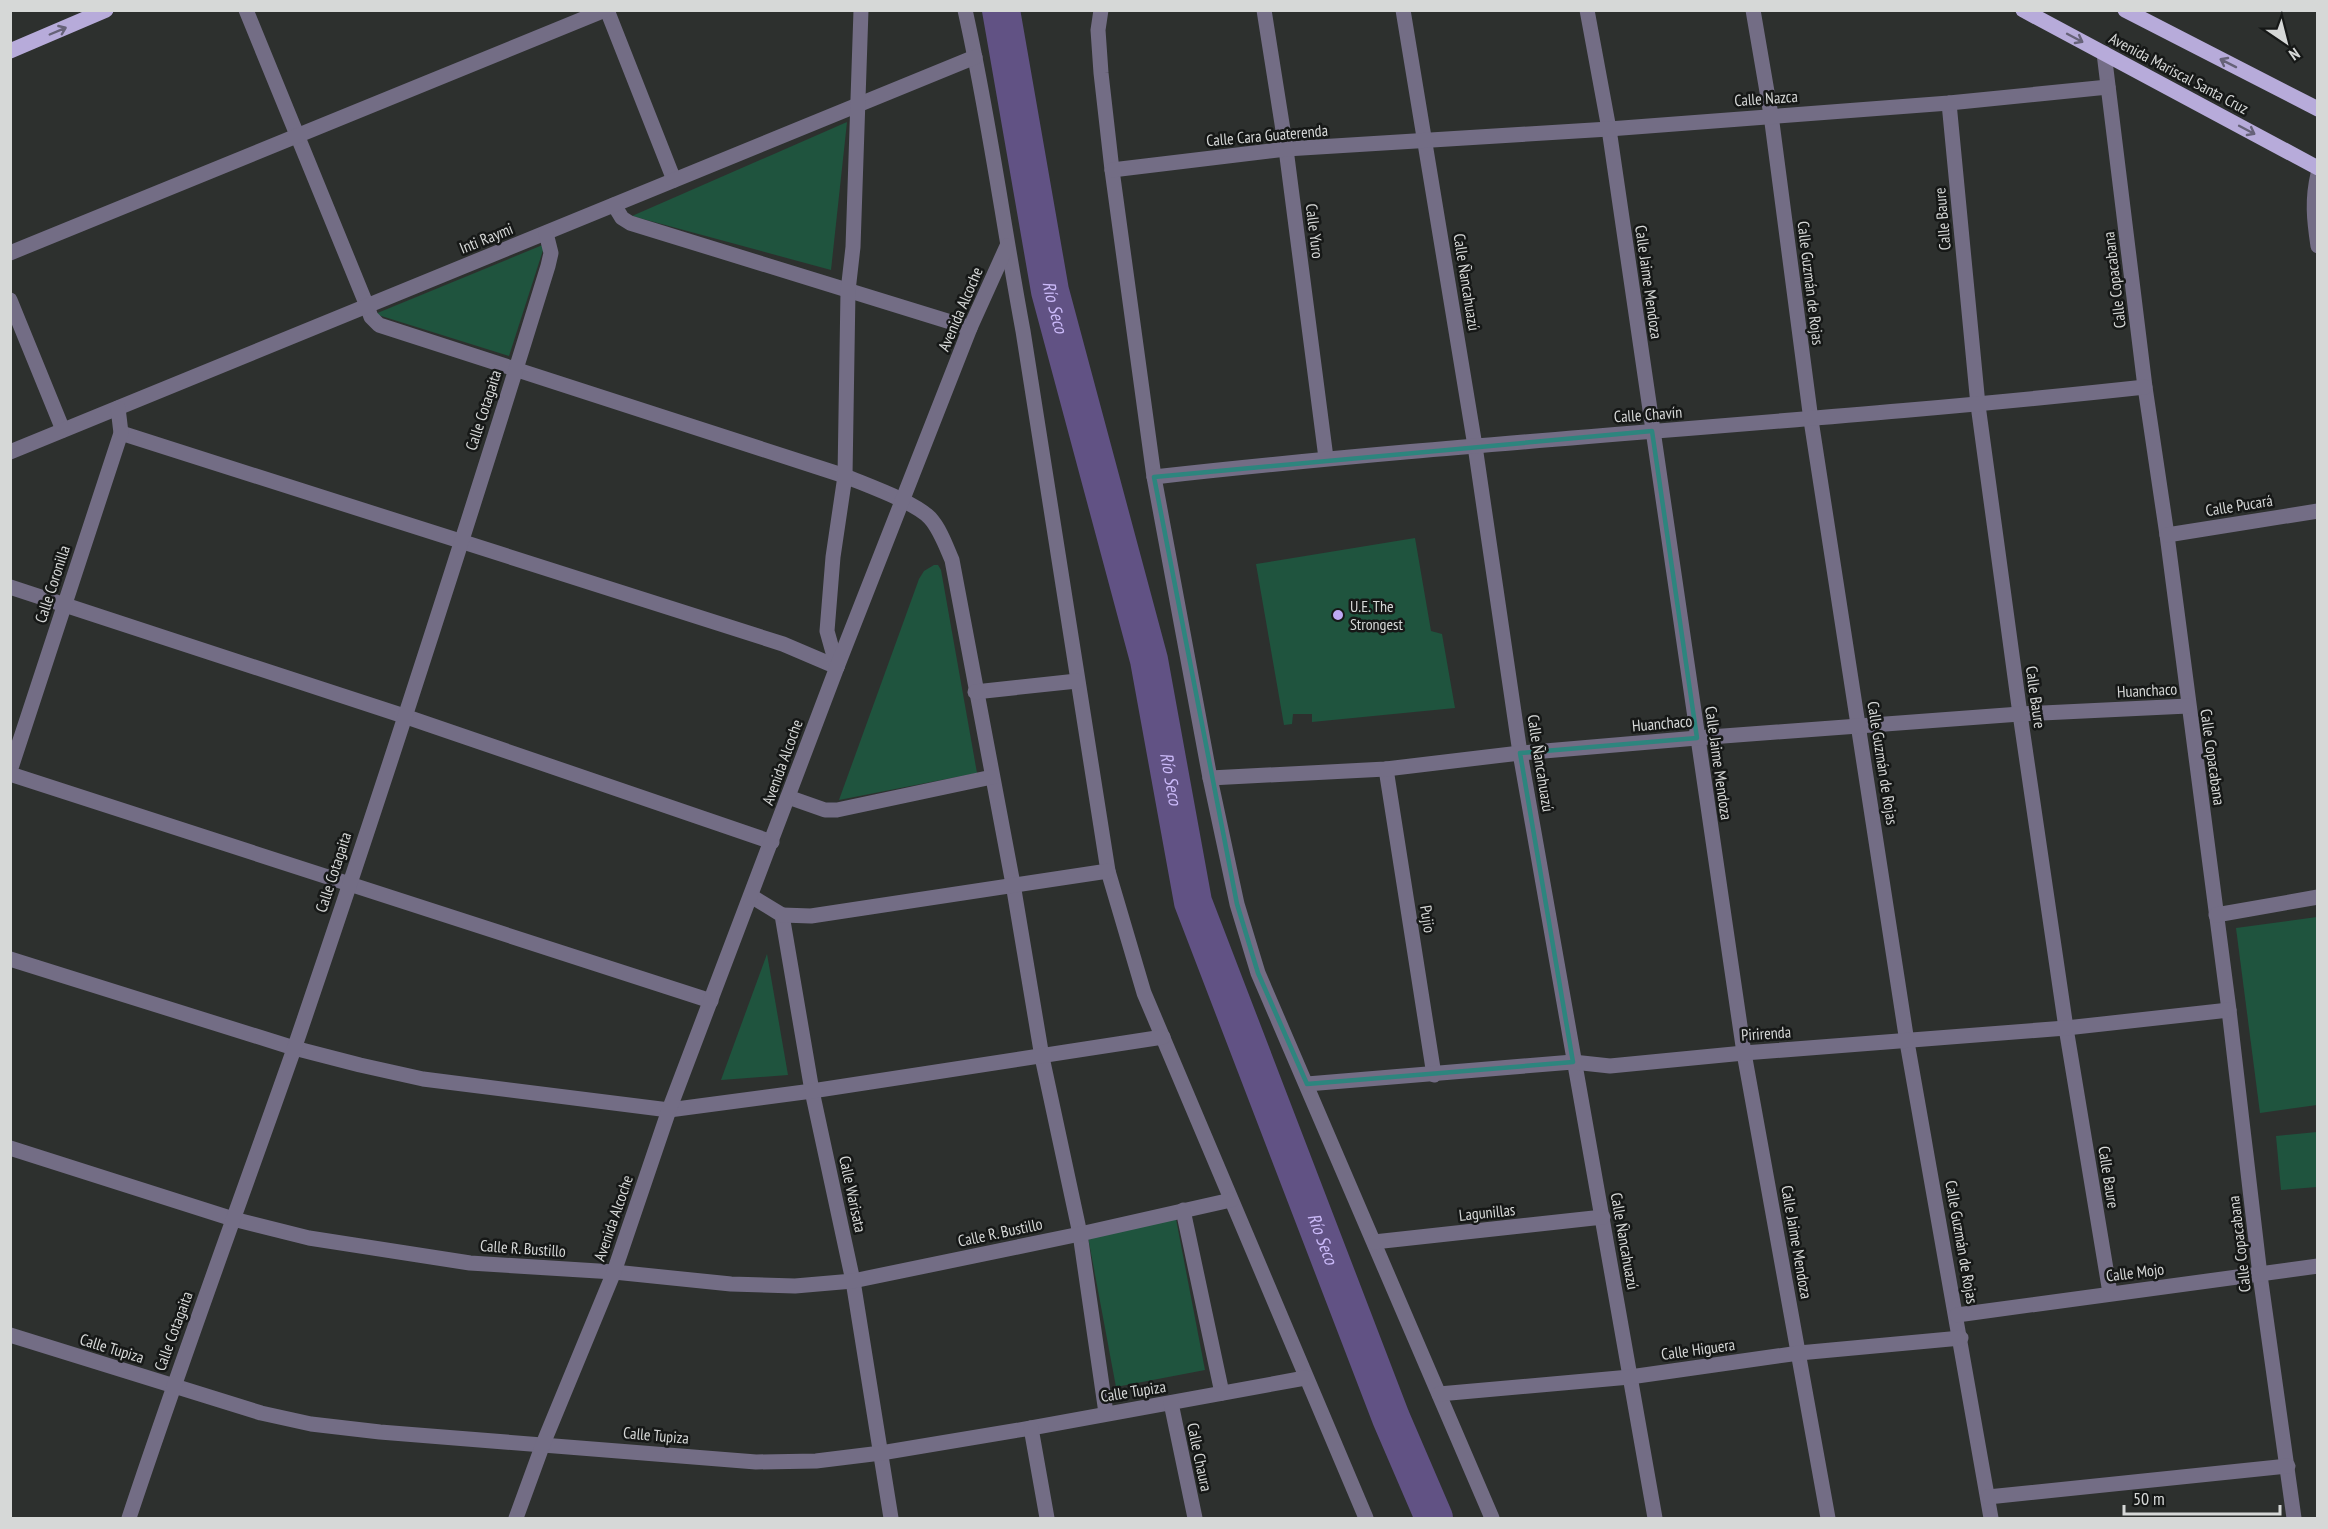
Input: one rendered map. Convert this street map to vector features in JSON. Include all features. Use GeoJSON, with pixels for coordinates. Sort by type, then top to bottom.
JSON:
{"type":"FeatureCollection","features":[{"type":"Feature","properties":{"kind":"main road"},"geometry":{"type":"LineString","coordinates":[[10,51],[106,10]]}},
{"type":"Feature","properties":{"kind":"main road","name":"Avenida Mariscal Santa Cruz"},"geometry":{"type":"LineString","coordinates":[[2023,10],[2318,168]]}},
{"type":"Feature","properties":{"kind":"main road","name":"Avenida Mariscal Santa Cruz"},"geometry":{"type":"LineString","coordinates":[[2125,10],[2318,109]]}},
{"type":"Feature","properties":{"kind":"street"},"geometry":{"type":"LineString","coordinates":[[246,10],[371,317],[379,325],[844,476],[903,501],[929,517],[952,560],[975,692],[1013,884],[1042,1057],[1080,1234],[1106,1413]]}},
{"type":"Feature","properties":{"kind":"street"},"geometry":{"type":"LineString","coordinates":[[10,253],[297,138],[606,10],[674,180]]}},
{"type":"Feature","properties":{"kind":"street"},"geometry":{"type":"LineString","coordinates":[[837,667],[828,631],[833,557],[844,476],[848,291],[853,247],[861,10]]}},
{"type":"Feature","properties":{"kind":"street"},"geometry":{"type":"LineString","coordinates":[[965,10],[1001,192],[1007,246],[1023,331],[1108,871],[1144,993],[1366,1518]]}},
{"type":"Feature","properties":{"kind":"street"},"geometry":{"type":"LineString","coordinates":[[1101,10],[1098,30],[1099,52],[1112,170],[1154,477],[1210,778],[1237,904],[1258,973],[1492,1518]]}},
{"type":"Feature","properties":{"kind":"street","name":"Calle Yuro"},"geometry":{"type":"LineString","coordinates":[[1263,10],[1286,149],[1326,458]]}},
{"type":"Feature","properties":{"kind":"street","name":"Calle Ñancahuazú"},"geometry":{"type":"LineString","coordinates":[[1402,10],[1426,141],[1475,446],[1520,753],[1655,1518]]}},
{"type":"Feature","properties":{"kind":"street","name":"Calle Jaime Mendoza"},"geometry":{"type":"LineString","coordinates":[[1587,10],[1609,129],[1696,738],[1744,1053],[1828,1518]]}},
{"type":"Feature","properties":{"kind":"street","name":"Calle Guzmán de Rojas"},"geometry":{"type":"LineString","coordinates":[[1753,10],[1772,115],[1811,420],[1906,1041],[1957,1315],[1991,1518]]}},
{"type":"Feature","properties":{"kind":"street","name":"Calle Copacabana"},"geometry":{"type":"LineString","coordinates":[[2104,53],[2145,387],[2167,535],[2229,1010],[2260,1275],[2294,1518]]}},
{"type":"Feature","properties":{"kind":"street","name":"Inti Raymi"},"geometry":{"type":"LineString","coordinates":[[10,452],[975,57]]}},
{"type":"Feature","properties":{"kind":"street","name":"Calle Nazca"},"geometry":{"type":"LineString","coordinates":[[1426,141],[1949,103],[2108,87]]}},
{"type":"Feature","properties":{"kind":"street","name":"Calle Baure"},"geometry":{"type":"LineString","coordinates":[[1949,103],[1978,405],[2019,714],[2066,1028],[2110,1293]]}},
{"type":"Feature","properties":{"kind":"street","name":"Calle Cara Guaterenda"},"geometry":{"type":"LineString","coordinates":[[1112,170],[1286,149],[1426,141]]}},
{"type":"Feature","properties":{"kind":"street"},"geometry":{"type":"LineString","coordinates":[[2318,174],[2313,194],[2313,215],[2318,246]]}},
{"type":"Feature","properties":{"kind":"street"},"geometry":{"type":"LineString","coordinates":[[614,205],[622,218],[630,223],[970,328]]}},
{"type":"Feature","properties":{"kind":"street","name":"Calle Cotagaita"},"geometry":{"type":"LineString","coordinates":[[129,1518],[173,1386],[294,1048],[404,716],[551,253],[546,233]]}},
{"type":"Feature","properties":{"kind":"street","name":"Avenida Alcoche"},"geometry":{"type":"LineString","coordinates":[[516,1518],[543,1444],[614,1272],[669,1110],[837,667],[970,328],[1007,246]]}},
{"type":"Feature","properties":{"kind":"street"},"geometry":{"type":"LineString","coordinates":[[10,300],[63,430]]}},
{"type":"Feature","properties":{"kind":"street","name":"Calle Chavín"},"geometry":{"type":"LineString","coordinates":[[1154,477],[1326,458],[1811,420],[2145,387]]}},
{"type":"Feature","properties":{"kind":"street","name":"Calle Coronilla"},"geometry":{"type":"LineString","coordinates":[[10,772],[121,433],[118,408]]}},
{"type":"Feature","properties":{"kind":"street"},"geometry":{"type":"LineString","coordinates":[[121,433],[783,644],[837,667]]}},
{"type":"Feature","properties":{"kind":"street","name":"Calle Pucará"},"geometry":{"type":"LineString","coordinates":[[2167,535],[2318,511]]}},
{"type":"Feature","properties":{"kind":"street"},"geometry":{"type":"LineString","coordinates":[[10,587],[404,716],[772,842]]}},
{"type":"Feature","properties":{"kind":"street"},"geometry":{"type":"LineString","coordinates":[[975,692],[1077,681]]}},
{"type":"Feature","properties":{"kind":"street","name":"Huanchaco"},"geometry":{"type":"LineString","coordinates":[[1210,778],[1386,769],[1520,753],[2019,714],[2188,706]]}},
{"type":"Feature","properties":{"kind":"street","name":"Pujio"},"geometry":{"type":"LineString","coordinates":[[1386,769],[1434,1075]]}},
{"type":"Feature","properties":{"kind":"street"},"geometry":{"type":"LineString","coordinates":[[10,772],[711,1001]]}},
{"type":"Feature","properties":{"kind":"street"},"geometry":{"type":"LineString","coordinates":[[788,797],[825,810],[837,810],[992,777]]}},
{"type":"Feature","properties":{"kind":"street"},"geometry":{"type":"LineString","coordinates":[[750,896],[782,915],[811,915],[1108,871]]}},
{"type":"Feature","properties":{"kind":"street"},"geometry":{"type":"LineString","coordinates":[[2216,915],[2318,897]]}},
{"type":"Feature","properties":{"kind":"street","name":"Calle Warisata"},"geometry":{"type":"LineString","coordinates":[[782,915],[812,1091],[854,1281],[891,1518]]}},
{"type":"Feature","properties":{"kind":"street"},"geometry":{"type":"LineString","coordinates":[[10,959],[294,1048],[423,1080],[669,1110],[812,1091],[1163,1037]]}},
{"type":"Feature","properties":{"kind":"street","name":"Pirirenda"},"geometry":{"type":"LineString","coordinates":[[1307,1084],[1573,1062],[1610,1066],[1744,1053],[2066,1028],[2229,1010]]}},
{"type":"Feature","properties":{"kind":"street","name":"Calle R. Bustillo"},"geometry":{"type":"LineString","coordinates":[[10,1148],[233,1219],[309,1238],[470,1263],[614,1272],[731,1284],[795,1286],[854,1281],[1231,1200]]}},
{"type":"Feature","properties":{"kind":"street"},"geometry":{"type":"LineString","coordinates":[[1183,1210],[1222,1393]]}},
{"type":"Feature","properties":{"kind":"street","name":"Lagunillas"},"geometry":{"type":"LineString","coordinates":[[1374,1242],[1603,1217]]}},
{"type":"Feature","properties":{"kind":"street","name":"Calle Mojo"},"geometry":{"type":"LineString","coordinates":[[1957,1315],[2318,1266]]}},
{"type":"Feature","properties":{"kind":"street","name":"Calle Tupiza"},"geometry":{"type":"LineString","coordinates":[[10,1335],[261,1413],[311,1424],[380,1432],[756,1462],[816,1461],[881,1453],[1305,1378]]}},
{"type":"Feature","properties":{"kind":"street","name":"Calle Higuera"},"geometry":{"type":"LineString","coordinates":[[1439,1394],[1630,1377],[1799,1353],[1961,1338]]}},
{"type":"Feature","properties":{"kind":"street","name":"Calle Chaura"},"geometry":{"type":"LineString","coordinates":[[1171,1403],[1195,1518]]}},
{"type":"Feature","properties":{"kind":"street"},"geometry":{"type":"LineString","coordinates":[[1031,1428],[1047,1518]]}},
{"type":"Feature","properties":{"kind":"street"},"geometry":{"type":"LineString","coordinates":[[1988,1497],[2288,1466]]}},
{"type":"Feature","properties":{"kind":"highlighted area"},"geometry":{"type":"Polygon","coordinates":[[[1652,431],[1697,738],[1520,753],[1573,1062],[1307,1084],[1258,973],[1237,904],[1154,477],[1652,431]]]}},
{"type":"Feature","properties":{"kind":"green space"},"geometry":{"type":"Polygon","coordinates":[[[847,122],[831,270],[632,216],[847,122]]]}},
{"type":"Feature","properties":{"kind":"green space"},"geometry":{"type":"Polygon","coordinates":[[[545,244],[509,356],[375,314],[545,244]]]}},
{"type":"Feature","properties":{"kind":"green space"},"geometry":{"type":"Polygon","coordinates":[[[1415,538],[1431,631],[1442,634],[1455,708],[1312,722],[1312,714],[1293,714],[1292,724],[1284,725],[1256,564],[1415,538]]]}},
{"type":"Feature","properties":{"kind":"green space"},"geometry":{"type":"Polygon","coordinates":[[[938,565],[941,570],[977,773],[839,800],[919,579],[924,571],[938,565]]]}},
{"type":"Feature","properties":{"kind":"green space"},"geometry":{"type":"Polygon","coordinates":[[[2317,917],[2317,1105],[2260,1113],[2236,928],[2317,917]]]}},
{"type":"Feature","properties":{"kind":"green space"},"geometry":{"type":"Polygon","coordinates":[[[767,954],[788,1075],[721,1080],[767,954]]]}},
{"type":"Feature","properties":{"kind":"green space"},"geometry":{"type":"Polygon","coordinates":[[[2317,1132],[2317,1187],[2281,1190],[2276,1136],[2317,1132]]]}},
{"type":"Feature","properties":{"kind":"green space"},"geometry":{"type":"Polygon","coordinates":[[[1176,1219],[1205,1370],[1116,1387],[1088,1237],[1176,1219]]]}},
{"type":"Feature","properties":{"kind":"waterway","name":"Río Seco"},"geometry":{"type":"LineString","coordinates":[[1001,10],[1050,291],[1149,660],[1193,902],[1391,1418],[1434,1518]]}},
{"type":"Feature","properties":{"kind":"place","name":"U.E. The Strongest"},"geometry":{"type":"Point","coordinates":[1338,615]}}]}
